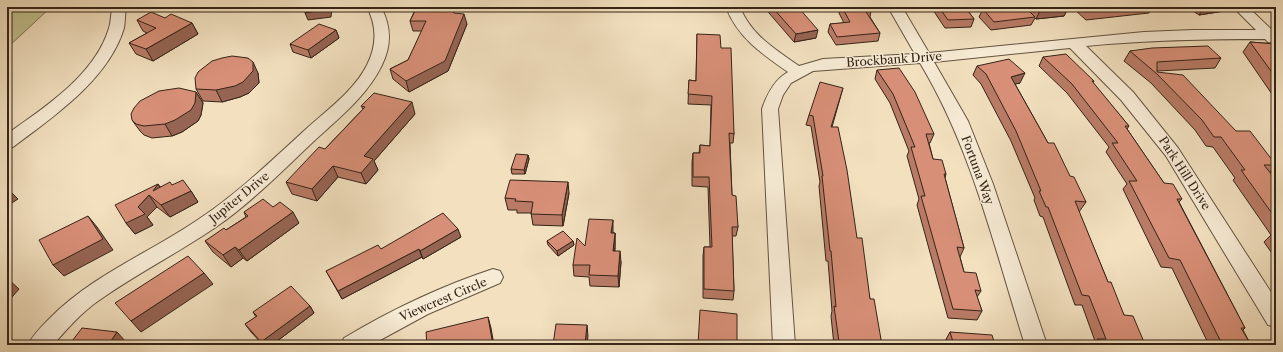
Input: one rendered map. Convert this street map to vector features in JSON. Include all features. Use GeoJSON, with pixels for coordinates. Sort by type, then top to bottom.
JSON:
{"type":"FeatureCollection","features":[{"type":"Feature","properties":{"kind":"street"},"geometry":{"type":"LineString","coordinates":[[7,143],[49,111],[92,69],[113,39],[118,28],[119,7]]}},
{"type":"Feature","properties":{"kind":"street","name":"Jupiter Drive"},"geometry":{"type":"LineString","coordinates":[[39,345],[56,326],[84,300],[229,208],[258,184],[330,117],[358,88],[374,66],[383,38],[383,27],[379,15],[374,7]]}},
{"type":"Feature","properties":{"kind":"street"},"geometry":{"type":"LineString","coordinates":[[733,7],[741,23],[753,37],[798,72]]}},
{"type":"Feature","properties":{"kind":"street","name":"Fortuna Way"},"geometry":{"type":"LineString","coordinates":[[895,7],[903,23],[952,104],[975,159],[1036,345]]}},
{"type":"Feature","properties":{"kind":"street"},"geometry":{"type":"LineString","coordinates":[[1240,7],[1274,37]]}},
{"type":"Feature","properties":{"kind":"street","name":"Brockbank Drive"},"geometry":{"type":"LineString","coordinates":[[784,345],[770,109],[771,102],[785,80],[798,72],[823,64],[925,58],[1168,35],[1274,37]]}},
{"type":"Feature","properties":{"kind":"street","name":"Park Hill Drive"},"geometry":{"type":"LineString","coordinates":[[1074,43],[1127,96],[1165,142],[1187,174],[1276,318]]}},
{"type":"Feature","properties":{"kind":"street","name":"Viewcrest Circle"},"geometry":{"type":"LineString","coordinates":[[352,345],[428,302],[492,277]]}},
{"type":"Feature","properties":{"kind":"shaded area"},"geometry":{"type":"Polygon","coordinates":[[[7,7],[51,7],[7,48],[7,7]]]}},
{"type":"Feature","properties":{"kind":"building"},"geometry":{"type":"Polygon","coordinates":[[[305,7],[329,7],[329,9],[305,13],[305,7]]]}},
{"type":"Feature","properties":{"kind":"building"},"geometry":{"type":"Polygon","coordinates":[[[417,7],[450,7],[454,13],[464,14],[445,61],[406,81],[390,69],[408,60],[426,21],[410,21],[417,7]]]}},
{"type":"Feature","properties":{"kind":"building"},"geometry":{"type":"Polygon","coordinates":[[[772,7],[791,7],[791,9],[798,7],[818,30],[796,34],[772,7]]]}},
{"type":"Feature","properties":{"kind":"building"},"geometry":{"type":"Polygon","coordinates":[[[842,7],[869,7],[871,11],[866,12],[880,33],[837,37],[830,24],[850,22],[842,7]]]}},
{"type":"Feature","properties":{"kind":"building"},"geometry":{"type":"Polygon","coordinates":[[[939,7],[965,7],[974,19],[948,20],[939,7]]]}},
{"type":"Feature","properties":{"kind":"building"},"geometry":{"type":"Polygon","coordinates":[[[1025,7],[1035,17],[994,22],[983,9],[1025,7]]]}},
{"type":"Feature","properties":{"kind":"building"},"geometry":{"type":"Polygon","coordinates":[[[1035,7],[1067,7],[1068,8],[1040,11],[1035,7]]]}},
{"type":"Feature","properties":{"kind":"building"},"geometry":{"type":"Polygon","coordinates":[[[1086,7],[1126,7],[1091,11],[1086,7]]]}},
{"type":"Feature","properties":{"kind":"building"},"geometry":{"type":"Polygon","coordinates":[[[151,12],[165,18],[171,14],[192,23],[146,49],[129,43],[156,28],[137,20],[151,12]]]}},
{"type":"Feature","properties":{"kind":"building"},"geometry":{"type":"Polygon","coordinates":[[[319,24],[336,30],[308,50],[290,44],[319,24]]]}},
{"type":"Feature","properties":{"kind":"building"},"geometry":{"type":"Polygon","coordinates":[[[697,34],[720,35],[721,48],[731,48],[734,134],[729,133],[732,195],[736,196],[738,227],[732,227],[734,291],[704,289],[704,247],[712,247],[709,177],[693,177],[693,153],[700,153],[700,145],[710,146],[712,96],[688,94],[689,80],[696,81],[697,34]]]}},
{"type":"Feature","properties":{"kind":"building"},"geometry":{"type":"Polygon","coordinates":[[[1250,42],[1276,44],[1276,78],[1250,42]]]}},
{"type":"Feature","properties":{"kind":"building"},"geometry":{"type":"Polygon","coordinates":[[[1208,46],[1221,58],[1157,62],[1157,72],[1183,75],[1236,131],[1250,131],[1276,165],[1264,165],[1276,180],[1276,219],[1241,170],[1245,170],[1221,137],[1214,137],[1202,120],[1157,74],[1130,51],[1152,48],[1208,46]]]}},
{"type":"Feature","properties":{"kind":"building"},"geometry":{"type":"Polygon","coordinates":[[[1066,54],[1094,81],[1092,81],[1129,126],[1125,126],[1164,183],[1173,184],[1182,199],[1177,199],[1245,328],[1241,328],[1251,345],[1226,345],[1224,341],[1220,340],[1180,260],[1169,258],[1129,181],[1137,181],[1112,143],[1118,143],[1072,84],[1043,57],[1066,54]]]}},
{"type":"Feature","properties":{"kind":"building"},"geometry":{"type":"Polygon","coordinates":[[[232,56],[248,58],[253,62],[253,71],[243,82],[235,86],[216,90],[196,89],[195,78],[198,72],[212,61],[232,56]]]}},
{"type":"Feature","properties":{"kind":"building"},"geometry":{"type":"Polygon","coordinates":[[[1009,59],[1025,73],[1011,77],[1048,143],[1054,143],[1070,176],[1074,177],[1086,202],[1075,201],[1108,282],[1111,282],[1124,315],[1133,316],[1144,342],[1150,342],[1151,345],[1100,345],[1097,339],[1106,339],[1089,296],[1082,295],[1048,207],[1046,207],[1039,191],[1041,191],[1016,131],[986,74],[977,66],[1009,59]]]}},
{"type":"Feature","properties":{"kind":"building"},"geometry":{"type":"Polygon","coordinates":[[[899,68],[915,92],[934,134],[926,134],[933,159],[942,160],[946,174],[944,174],[964,248],[957,247],[964,272],[976,273],[981,291],[975,290],[982,311],[953,309],[921,196],[925,196],[911,147],[915,147],[893,94],[877,70],[899,68]]]}},
{"type":"Feature","properties":{"kind":"building"},"geometry":{"type":"Polygon","coordinates":[[[820,82],[843,88],[831,127],[838,127],[847,170],[857,238],[862,238],[870,299],[874,299],[882,345],[839,342],[834,306],[836,307],[823,176],[813,116],[809,115],[820,82]]]}},
{"type":"Feature","properties":{"kind":"building"},"geometry":{"type":"Polygon","coordinates":[[[179,88],[196,92],[195,103],[191,110],[175,120],[165,124],[144,126],[136,124],[132,120],[131,114],[140,101],[159,91],[179,88]]]}},
{"type":"Feature","properties":{"kind":"building"},"geometry":{"type":"Polygon","coordinates":[[[374,93],[412,102],[364,156],[373,159],[361,173],[333,166],[312,189],[286,182],[319,147],[325,149],[365,107],[361,106],[374,93]]]}},
{"type":"Feature","properties":{"kind":"building"},"geometry":{"type":"Polygon","coordinates":[[[516,154],[528,155],[524,170],[511,169],[516,154]]]}},
{"type":"Feature","properties":{"kind":"building"},"geometry":{"type":"Polygon","coordinates":[[[183,180],[191,191],[161,205],[149,195],[138,207],[145,214],[126,223],[115,205],[158,184],[153,191],[170,182],[172,185],[183,180]]]}},
{"type":"Feature","properties":{"kind":"building"},"geometry":{"type":"Polygon","coordinates":[[[510,180],[568,182],[562,215],[531,214],[533,202],[515,201],[516,199],[505,198],[510,180]]]}},
{"type":"Feature","properties":{"kind":"building"},"geometry":{"type":"Polygon","coordinates":[[[263,199],[273,207],[280,202],[293,212],[239,250],[235,247],[223,255],[205,241],[224,228],[226,230],[248,216],[244,212],[263,199]]]}},
{"type":"Feature","properties":{"kind":"building"},"geometry":{"type":"Polygon","coordinates":[[[443,213],[458,229],[420,251],[419,249],[338,291],[326,271],[378,245],[381,249],[443,213]]]}},
{"type":"Feature","properties":{"kind":"building"},"geometry":{"type":"Polygon","coordinates":[[[88,216],[103,239],[53,265],[39,240],[88,216]]]}},
{"type":"Feature","properties":{"kind":"building"},"geometry":{"type":"Polygon","coordinates":[[[589,219],[613,220],[611,233],[615,233],[613,251],[620,251],[618,276],[589,275],[590,265],[573,265],[577,238],[585,246],[589,219]]]}},
{"type":"Feature","properties":{"kind":"building"},"geometry":{"type":"Polygon","coordinates":[[[563,231],[573,241],[557,251],[547,241],[563,231]]]}},
{"type":"Feature","properties":{"kind":"building"},"geometry":{"type":"Polygon","coordinates":[[[188,256],[204,273],[131,321],[115,303],[188,256]]]}},
{"type":"Feature","properties":{"kind":"building"},"geometry":{"type":"Polygon","coordinates":[[[291,286],[310,306],[261,342],[245,324],[257,316],[253,312],[291,286]]]}},
{"type":"Feature","properties":{"kind":"building"},"geometry":{"type":"Polygon","coordinates":[[[700,310],[737,314],[737,345],[698,345],[700,310]]]}},
{"type":"Feature","properties":{"kind":"building"},"geometry":{"type":"Polygon","coordinates":[[[488,317],[493,345],[427,345],[426,332],[488,317]]]}},
{"type":"Feature","properties":{"kind":"building"},"geometry":{"type":"Polygon","coordinates":[[[556,324],[587,325],[585,345],[553,345],[556,324]]]}},
{"type":"Feature","properties":{"kind":"building"},"geometry":{"type":"Polygon","coordinates":[[[82,328],[117,332],[108,345],[69,345],[82,328]]]}},
{"type":"Feature","properties":{"kind":"building"},"geometry":{"type":"Polygon","coordinates":[[[950,332],[992,335],[995,345],[954,345],[950,332]]]}}]}
